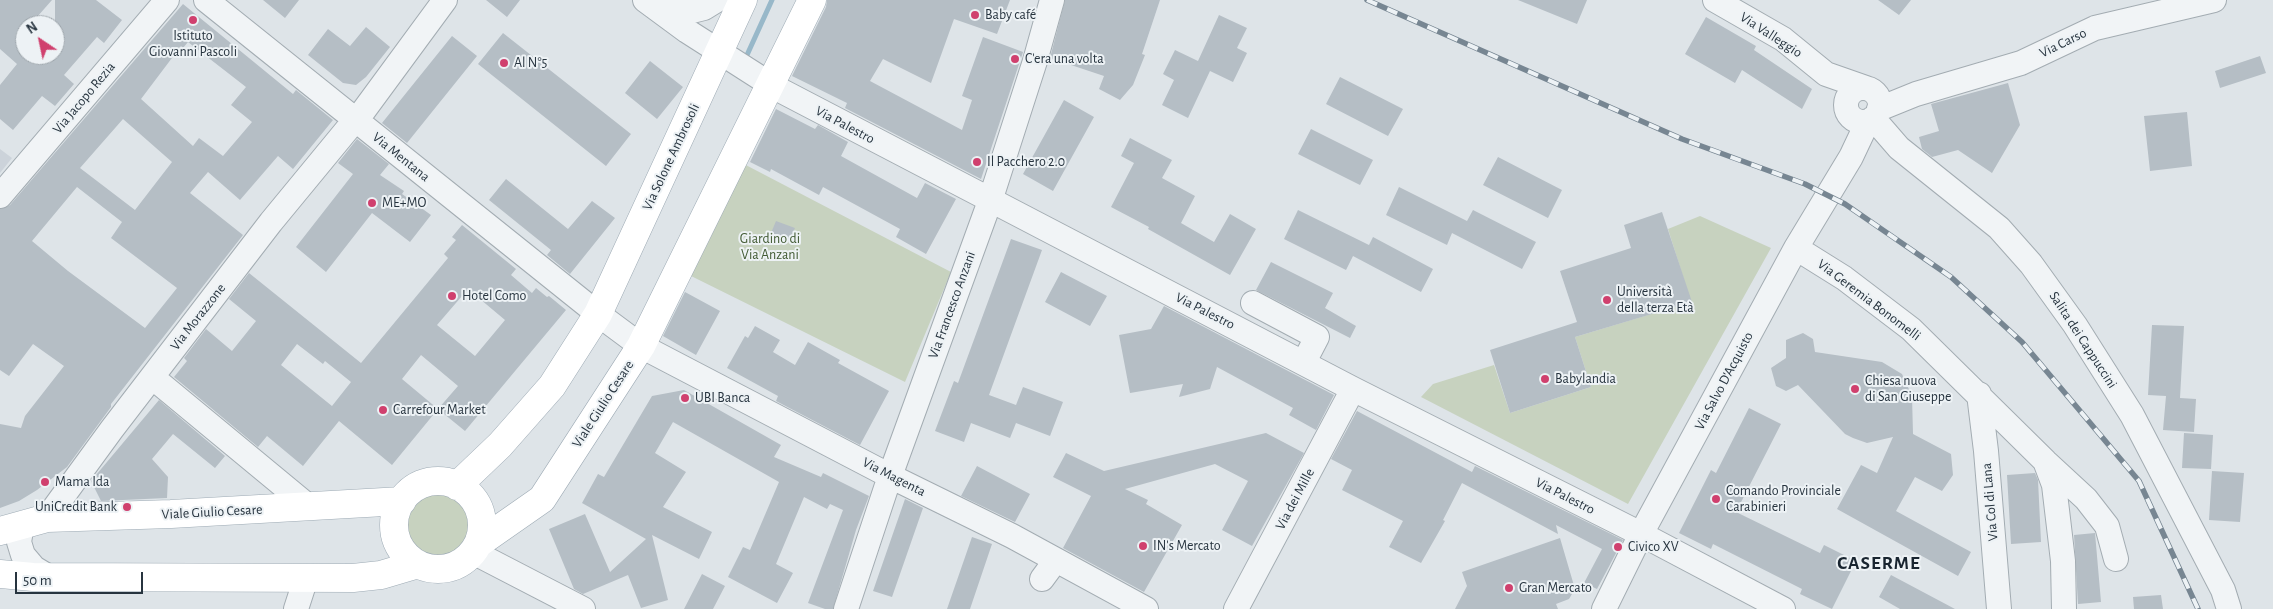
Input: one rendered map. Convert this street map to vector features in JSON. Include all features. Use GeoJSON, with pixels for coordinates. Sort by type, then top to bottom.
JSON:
{"type":"FeatureCollection","features":[{"type":"Feature","properties":{"kind":"main road","name":"Via Solone Ambrosoli"},"geometry":{"type":"LineString","coordinates":[[598,314],[725,57],[743,0]]}},
{"type":"Feature","properties":{"kind":"main road"},"geometry":{"type":"LineString","coordinates":[[641,346],[764,81],[812,0]]}},
{"type":"Feature","properties":{"kind":"main road"},"geometry":{"type":"LineString","coordinates":[[457,486],[500,445],[552,386],[598,314]]}},
{"type":"Feature","properties":{"kind":"main road","name":"Viale Giulio Cesare"},"geometry":{"type":"LineString","coordinates":[[476,548],[542,499],[641,346]]}},
{"type":"Feature","properties":{"kind":"main road"},"geometry":{"type":"LineString","coordinates":[[445,482],[457,486],[468,493],[476,504],[481,516],[482,530],[476,548],[462,562],[448,568],[432,569],[418,564],[406,556],[398,543],[394,529],[396,514],[402,501],[410,492],[427,484],[445,482]]}},
{"type":"Feature","properties":{"kind":"main road","name":"Viale Giulio Cesare"},"geometry":{"type":"LineString","coordinates":[[23,525],[171,514],[402,501]]}},
{"type":"Feature","properties":{"kind":"main road"},"geometry":{"type":"LineString","coordinates":[[0,574],[353,578],[381,575],[418,564]]}},
{"type":"Feature","properties":{"kind":"street","name":"Via Jacopo Rezia"},"geometry":{"type":"LineString","coordinates":[[0,196],[167,0]]}},
{"type":"Feature","properties":{"kind":"street","name":"Via Mentana"},"geometry":{"type":"LineString","coordinates":[[206,0],[598,314],[641,346]]}},
{"type":"Feature","properties":{"kind":"street","name":"Via Morazzone"},"geometry":{"type":"LineString","coordinates":[[23,525],[152,376],[271,222],[356,121],[445,0]]}},
{"type":"Feature","properties":{"kind":"street"},"geometry":{"type":"LineString","coordinates":[[647,2],[683,12],[704,8],[717,0]]}},
{"type":"Feature","properties":{"kind":"street","name":"Via Francesco Anzani"},"geometry":{"type":"LineString","coordinates":[[846,609],[890,476],[990,201],[1035,62],[1052,0]]}},
{"type":"Feature","properties":{"kind":"street","name":"Via Valleggio"},"geometry":{"type":"LineString","coordinates":[[1715,0],[1783,39],[1866,108]]}},
{"type":"Feature","properties":{"kind":"street","name":"Via Carso"},"geometry":{"type":"LineString","coordinates":[[1866,108],[2021,63],[2095,28],[2214,0]]}},
{"type":"Feature","properties":{"kind":"street","name":"Via Palestro"},"geometry":{"type":"LineString","coordinates":[[647,2],[725,57],[764,81],[990,201],[1353,389],[1641,534],[1772,606]]}},
{"type":"Feature","properties":{"kind":"street","name":"Via Salvo D'Acquisto"},"geometry":{"type":"LineString","coordinates":[[1604,609],[1641,534],[1796,248],[1851,156],[1866,108]]}},
{"type":"Feature","properties":{"kind":"street","name":"Salita dei Cappuccini"},"geometry":{"type":"LineString","coordinates":[[1866,108],[1899,148],[1999,228],[2031,264],[2075,325],[2132,415],[2223,590],[2229,609]]}},
{"type":"Feature","properties":{"kind":"street","name":"Via Geremia Bonomelli"},"geometry":{"type":"LineString","coordinates":[[1796,248],[1844,278],[1911,329],[2045,461],[2054,486],[2062,551],[2064,609]]}},
{"type":"Feature","properties":{"kind":"street"},"geometry":{"type":"LineString","coordinates":[[1253,303],[1317,337],[1304,362]]}},
{"type":"Feature","properties":{"kind":"street","name":"Via Magenta"},"geometry":{"type":"LineString","coordinates":[[641,346],[1056,560],[1146,609]]}},
{"type":"Feature","properties":{"kind":"street"},"geometry":{"type":"LineString","coordinates":[[152,376],[308,506]]}},
{"type":"Feature","properties":{"kind":"street","name":"Via dei Mille"},"geometry":{"type":"LineString","coordinates":[[1236,609],[1353,389]]}},
{"type":"Feature","properties":{"kind":"street","name":"Via Col di Lana"},"geometry":{"type":"LineString","coordinates":[[1979,394],[1986,451],[1999,609]]}},
{"type":"Feature","properties":{"kind":"street"},"geometry":{"type":"LineString","coordinates":[[2045,461],[2086,499],[2107,526],[2116,559]]}},
{"type":"Feature","properties":{"kind":"street"},"geometry":{"type":"LineString","coordinates":[[23,525],[19,542],[24,556],[34,568],[49,576]]}},
{"type":"Feature","properties":{"kind":"street"},"geometry":{"type":"LineString","coordinates":[[476,548],[583,609]]}},
{"type":"Feature","properties":{"kind":"street"},"geometry":{"type":"LineString","coordinates":[[1042,579],[1056,560]]}},
{"type":"Feature","properties":{"kind":"street"},"geometry":{"type":"LineString","coordinates":[[296,609],[306,578]]}},
{"type":"Feature","properties":{"kind":"shaded area"},"geometry":{"type":"Polygon","coordinates":[[[0,149],[12,158],[0,173],[0,149]]]}},
{"type":"Feature","properties":{"kind":"green space","name":"Giardino di Via Anzani"},"geometry":{"type":"Polygon","coordinates":[[[740,162],[951,272],[905,382],[685,273],[740,162]]]}},
{"type":"Feature","properties":{"kind":"green space"},"geometry":{"type":"Polygon","coordinates":[[[1700,216],[1771,248],[1628,504],[1421,397],[1433,384],[1494,365],[1510,413],[1591,387],[1575,337],[1691,302],[1668,229],[1700,216]]]}},
{"type":"Feature","properties":{"kind":"green space"},"geometry":{"type":"Polygon","coordinates":[[[439,490],[452,492],[462,500],[470,510],[472,523],[470,536],[462,546],[452,554],[439,556],[426,554],[416,546],[408,536],[406,523],[408,510],[416,500],[426,492],[439,490]]]}},
{"type":"Feature","properties":{"kind":"building"},"geometry":{"type":"Polygon","coordinates":[[[0,0],[52,0],[39,15],[15,15],[15,62],[0,49],[0,0]]]}},
{"type":"Feature","properties":{"kind":"building"},"geometry":{"type":"Polygon","coordinates":[[[55,0],[96,0],[122,20],[104,43],[97,37],[64,75],[74,84],[55,106],[42,96],[13,130],[0,119],[0,85],[16,65],[65,65],[65,15],[55,15],[55,0]]]}},
{"type":"Feature","properties":{"kind":"building"},"geometry":{"type":"Polygon","coordinates":[[[263,0],[299,0],[285,18],[263,0]]]}},
{"type":"Feature","properties":{"kind":"building"},"geometry":{"type":"Polygon","coordinates":[[[486,0],[520,0],[507,17],[486,0]]]}},
{"type":"Feature","properties":{"kind":"building"},"geometry":{"type":"Polygon","coordinates":[[[827,0],[1010,0],[997,34],[954,19],[931,83],[883,59],[870,81],[962,130],[972,100],[962,96],[983,37],[1023,52],[981,179],[845,108],[847,103],[792,76],[826,7],[827,0]]]}},
{"type":"Feature","properties":{"kind":"building"},"geometry":{"type":"Polygon","coordinates":[[[1065,0],[1160,0],[1142,54],[1145,55],[1133,85],[1120,100],[1099,89],[1104,76],[1050,58],[1065,0]]]}},
{"type":"Feature","properties":{"kind":"building"},"geometry":{"type":"Polygon","coordinates":[[[1518,0],[1587,0],[1577,24],[1518,0]]]}},
{"type":"Feature","properties":{"kind":"building"},"geometry":{"type":"Polygon","coordinates":[[[1878,0],[1911,0],[1899,15],[1878,0]]]}},
{"type":"Feature","properties":{"kind":"building"},"geometry":{"type":"Polygon","coordinates":[[[183,4],[293,94],[296,90],[333,120],[293,169],[278,156],[240,200],[208,172],[190,193],[243,235],[111,404],[111,407],[67,467],[37,490],[19,501],[0,508],[0,424],[21,428],[25,416],[64,366],[33,344],[9,376],[0,370],[0,209],[10,205],[183,4]],[[188,42],[183,48],[181,46],[141,99],[193,146],[199,138],[223,156],[252,122],[231,105],[246,87],[188,42]],[[123,119],[80,168],[135,210],[172,162],[123,119]],[[77,187],[32,241],[68,271],[145,328],[177,288],[111,238],[122,222],[77,187]]]}},
{"type":"Feature","properties":{"kind":"building"},"geometry":{"type":"Polygon","coordinates":[[[1219,15],[1247,28],[1237,48],[1247,53],[1233,82],[1210,71],[1188,118],[1162,105],[1174,80],[1163,74],[1175,50],[1198,61],[1219,15]]]}},
{"type":"Feature","properties":{"kind":"building"},"geometry":{"type":"Polygon","coordinates":[[[1706,17],[1756,46],[1754,50],[1812,89],[1802,109],[1742,70],[1735,83],[1685,54],[1706,17]]]}},
{"type":"Feature","properties":{"kind":"building"},"geometry":{"type":"Polygon","coordinates":[[[366,27],[390,47],[366,77],[356,85],[343,83],[308,55],[328,29],[350,46],[366,27]]]}},
{"type":"Feature","properties":{"kind":"building"},"geometry":{"type":"Polygon","coordinates":[[[503,33],[631,134],[606,166],[478,64],[503,33]]]}},
{"type":"Feature","properties":{"kind":"building"},"geometry":{"type":"Polygon","coordinates":[[[452,36],[477,56],[407,143],[382,123],[452,36]]]}},
{"type":"Feature","properties":{"kind":"building"},"geometry":{"type":"Polygon","coordinates":[[[2260,56],[2266,73],[2220,88],[2215,71],[2260,56]]]}},
{"type":"Feature","properties":{"kind":"building"},"geometry":{"type":"Polygon","coordinates":[[[650,61],[683,87],[657,119],[625,93],[650,61]]]}},
{"type":"Feature","properties":{"kind":"building"},"geometry":{"type":"Polygon","coordinates":[[[1340,77],[1403,109],[1388,136],[1326,104],[1340,77]]]}},
{"type":"Feature","properties":{"kind":"building"},"geometry":{"type":"Polygon","coordinates":[[[2008,83],[2020,125],[1992,173],[1958,150],[1932,157],[1922,149],[1919,137],[1939,131],[1931,104],[2008,83]]]}},
{"type":"Feature","properties":{"kind":"building"},"geometry":{"type":"Polygon","coordinates":[[[1064,100],[1094,117],[1053,191],[1023,174],[1064,100]]]}},
{"type":"Feature","properties":{"kind":"building"},"geometry":{"type":"Polygon","coordinates":[[[776,109],[815,129],[818,125],[848,142],[841,156],[917,198],[925,183],[956,199],[926,254],[896,237],[900,229],[823,187],[819,195],[771,169],[770,172],[750,162],[776,109]]]}},
{"type":"Feature","properties":{"kind":"building"},"geometry":{"type":"Polygon","coordinates":[[[2187,112],[2192,166],[2150,171],[2144,116],[2187,112]]]}},
{"type":"Feature","properties":{"kind":"building"},"geometry":{"type":"Polygon","coordinates":[[[1311,129],[1373,160],[1360,185],[1298,154],[1311,129]]]}},
{"type":"Feature","properties":{"kind":"building"},"geometry":{"type":"Polygon","coordinates":[[[1130,138],[1172,160],[1162,178],[1195,196],[1181,223],[1214,242],[1230,214],[1256,229],[1230,275],[1111,207],[1134,163],[1121,156],[1130,138]]]}},
{"type":"Feature","properties":{"kind":"building","name":"ME+MO"},"geometry":{"type":"Polygon","coordinates":[[[357,139],[389,164],[380,175],[404,191],[402,194],[431,215],[410,242],[372,213],[326,272],[296,247],[353,174],[338,163],[357,139]]]}},
{"type":"Feature","properties":{"kind":"building"},"geometry":{"type":"Polygon","coordinates":[[[1498,157],[1562,190],[1548,218],[1483,185],[1498,157]]]}},
{"type":"Feature","properties":{"kind":"building"},"geometry":{"type":"Polygon","coordinates":[[[506,179],[568,229],[592,201],[615,218],[570,274],[547,255],[551,250],[489,200],[506,179]]]}},
{"type":"Feature","properties":{"kind":"building"},"geometry":{"type":"Polygon","coordinates":[[[1399,187],[1467,221],[1473,210],[1536,242],[1522,269],[1452,233],[1447,245],[1386,215],[1399,187]]]}},
{"type":"Feature","properties":{"kind":"building"},"geometry":{"type":"Polygon","coordinates":[[[1298,210],[1369,245],[1373,237],[1433,269],[1421,292],[1353,256],[1346,270],[1284,239],[1298,210]]]}},
{"type":"Feature","properties":{"kind":"building"},"geometry":{"type":"Polygon","coordinates":[[[1662,212],[1692,302],[1575,337],[1591,387],[1510,413],[1490,350],[1577,322],[1560,271],[1631,248],[1624,225],[1662,212]]]}},
{"type":"Feature","properties":{"kind":"building"},"geometry":{"type":"Polygon","coordinates":[[[776,221],[795,228],[789,241],[771,233],[776,221]]]}},
{"type":"Feature","properties":{"kind":"building"},"geometry":{"type":"Polygon","coordinates":[[[462,225],[516,269],[511,275],[532,293],[536,288],[566,310],[465,431],[438,409],[392,465],[339,421],[303,466],[267,436],[258,447],[174,377],[187,361],[184,358],[206,329],[232,351],[256,321],[229,299],[249,273],[361,363],[448,258],[444,254],[456,240],[452,237],[462,225]],[[468,289],[437,325],[475,356],[505,320],[468,289]],[[297,344],[281,365],[332,406],[351,382],[325,361],[323,364],[297,344]],[[421,355],[402,379],[438,409],[458,386],[421,355]]]}},
{"type":"Feature","properties":{"kind":"building"},"geometry":{"type":"Polygon","coordinates":[[[1011,239],[1042,250],[989,395],[1016,405],[1023,387],[1063,402],[1050,436],[1016,423],[1010,438],[971,423],[964,442],[935,431],[954,381],[958,383],[1011,239]]]}},
{"type":"Feature","properties":{"kind":"building"},"geometry":{"type":"Polygon","coordinates":[[[1271,262],[1333,293],[1325,308],[1356,326],[1350,338],[1256,290],[1271,262]]]}},
{"type":"Feature","properties":{"kind":"building"},"geometry":{"type":"Polygon","coordinates":[[[1061,272],[1107,296],[1090,326],[1045,302],[1061,272]]]}},
{"type":"Feature","properties":{"kind":"building"},"geometry":{"type":"Polygon","coordinates":[[[685,292],[720,311],[696,355],[663,336],[685,292]]]}},
{"type":"Feature","properties":{"kind":"building"},"geometry":{"type":"Polygon","coordinates":[[[1164,306],[1334,395],[1316,430],[1289,415],[1293,408],[1217,367],[1210,389],[1179,397],[1183,384],[1130,393],[1119,335],[1151,329],[1164,306]]]}},
{"type":"Feature","properties":{"kind":"building"},"geometry":{"type":"Polygon","coordinates":[[[2152,325],[2184,326],[2180,398],[2196,399],[2194,432],[2163,430],[2166,396],[2148,395],[2152,325]]]}},
{"type":"Feature","properties":{"kind":"building"},"geometry":{"type":"Polygon","coordinates":[[[755,326],[780,340],[773,352],[795,365],[808,342],[840,360],[838,363],[889,391],[860,445],[776,401],[778,396],[727,368],[745,336],[748,338],[755,326]]]}},
{"type":"Feature","properties":{"kind":"building"},"geometry":{"type":"Polygon","coordinates":[[[1803,333],[1813,339],[1815,352],[1882,362],[1902,374],[1912,396],[1913,434],[1951,454],[1953,475],[1942,491],[1915,477],[1896,511],[1971,552],[1958,576],[1837,509],[1861,465],[1877,473],[1893,437],[1867,443],[1853,438],[1845,434],[1798,385],[1786,391],[1776,386],[1771,368],[1786,358],[1786,340],[1803,333]]]}},
{"type":"Feature","properties":{"kind":"building"},"geometry":{"type":"Polygon","coordinates":[[[684,390],[781,445],[774,457],[821,477],[823,473],[869,496],[856,530],[833,609],[825,609],[808,603],[843,510],[830,504],[827,509],[804,497],[776,564],[793,573],[777,603],[728,577],[743,547],[750,550],[779,482],[673,422],[655,453],[686,472],[663,507],[712,532],[699,559],[652,535],[668,600],[641,608],[628,575],[583,594],[574,589],[549,529],[585,514],[610,572],[646,539],[582,503],[598,474],[604,477],[652,396],[684,390]]]}},
{"type":"Feature","properties":{"kind":"building"},"geometry":{"type":"Polygon","coordinates":[[[159,400],[225,456],[215,468],[173,434],[152,459],[168,477],[167,498],[101,501],[91,481],[159,400]]]}},
{"type":"Feature","properties":{"kind":"building","name":"Comando Provinciale Carabinieri"},"geometry":{"type":"Polygon","coordinates":[[[1749,408],[1781,424],[1736,512],[1820,553],[1824,545],[1856,561],[1832,609],[1800,594],[1802,589],[1713,544],[1711,549],[1679,533],[1711,470],[1716,473],[1749,408]]]}},
{"type":"Feature","properties":{"kind":"building"},"geometry":{"type":"Polygon","coordinates":[[[1357,411],[1472,472],[1475,466],[1623,540],[1597,589],[1584,583],[1602,549],[1556,525],[1558,534],[1462,483],[1443,520],[1445,521],[1421,563],[1389,547],[1403,521],[1342,490],[1352,470],[1331,459],[1357,411]]]}},
{"type":"Feature","properties":{"kind":"building"},"geometry":{"type":"Polygon","coordinates":[[[1266,433],[1304,453],[1252,546],[1222,530],[1248,481],[1215,464],[1125,489],[1148,500],[1146,504],[1182,525],[1144,592],[1063,548],[1091,496],[1053,477],[1066,453],[1104,471],[1266,433]]]}},
{"type":"Feature","properties":{"kind":"building"},"geometry":{"type":"Polygon","coordinates":[[[2184,433],[2213,435],[2211,469],[2182,468],[2184,433]]]}},
{"type":"Feature","properties":{"kind":"building"},"geometry":{"type":"Polygon","coordinates":[[[977,466],[1030,494],[1015,522],[961,496],[977,466]]]}},
{"type":"Feature","properties":{"kind":"building"},"geometry":{"type":"Polygon","coordinates":[[[2212,471],[2244,473],[2240,522],[2209,520],[2212,471]]]}},
{"type":"Feature","properties":{"kind":"building"},"geometry":{"type":"Polygon","coordinates":[[[2035,473],[2038,480],[2041,542],[2011,544],[2007,475],[2035,473]]]}},
{"type":"Feature","properties":{"kind":"building"},"geometry":{"type":"Polygon","coordinates":[[[905,499],[923,508],[892,597],[873,591],[905,499]]]}},
{"type":"Feature","properties":{"kind":"building"},"geometry":{"type":"Polygon","coordinates":[[[2095,533],[2101,602],[2078,604],[2074,535],[2095,533]]]}},
{"type":"Feature","properties":{"kind":"building"},"geometry":{"type":"Polygon","coordinates":[[[972,537],[992,544],[970,609],[947,609],[972,537]]]}},
{"type":"Feature","properties":{"kind":"building","name":"Gran Mercato"},"geometry":{"type":"Polygon","coordinates":[[[1560,538],[1575,589],[1569,599],[1556,604],[1558,609],[1455,609],[1467,586],[1462,572],[1560,538]]]}},
{"type":"Feature","properties":{"kind":"building"},"geometry":{"type":"Polygon","coordinates":[[[702,574],[725,586],[713,609],[684,609],[702,574]]]}},
{"type":"Feature","properties":{"kind":"building"},"geometry":{"type":"Polygon","coordinates":[[[1891,575],[1955,609],[1900,609],[1879,597],[1891,575]]]}},
{"type":"Feature","properties":{"kind":"building"},"geometry":{"type":"Polygon","coordinates":[[[2161,595],[2163,609],[2134,609],[2133,597],[2161,595]]]}},
{"type":"Feature","properties":{"kind":"waterway"},"geometry":{"type":"LineString","coordinates":[[747,55],[772,0]]}},
{"type":"Feature","properties":{"kind":"railway"},"geometry":{"type":"LineString","coordinates":[[1367,0],[1682,139],[1805,184],[1845,204],[1951,277],[2022,342],[2139,481],[2198,609]]}},
{"type":"Feature","properties":{"kind":"place","name":"Baby café"},"geometry":{"type":"Point","coordinates":[975,15]}},
{"type":"Feature","properties":{"kind":"place","name":"Istituto Giovanni Pascoli"},"geometry":{"type":"Point","coordinates":[193,20]}},
{"type":"Feature","properties":{"kind":"place","name":"C'era una volta"},"geometry":{"type":"Point","coordinates":[1015,59]}},
{"type":"Feature","properties":{"kind":"place","name":"Al N°5"},"geometry":{"type":"Point","coordinates":[504,63]}},
{"type":"Feature","properties":{"kind":"place","name":"Il Pacchero 2.0"},"geometry":{"type":"Point","coordinates":[977,162]}},
{"type":"Feature","properties":{"kind":"place","name":"ME+MO"},"geometry":{"type":"Point","coordinates":[372,203]}},
{"type":"Feature","properties":{"kind":"place","name":"Hotel Como"},"geometry":{"type":"Point","coordinates":[452,296]}},
{"type":"Feature","properties":{"kind":"place","name":"Università della terza Età"},"geometry":{"type":"Point","coordinates":[1607,300]}},
{"type":"Feature","properties":{"kind":"place","name":"Babylandia"},"geometry":{"type":"Point","coordinates":[1545,379]}},
{"type":"Feature","properties":{"kind":"place","name":"Chiesa nuova di San Giuseppe"},"geometry":{"type":"Point","coordinates":[1855,389]}},
{"type":"Feature","properties":{"kind":"place","name":"UBI Banca"},"geometry":{"type":"Point","coordinates":[685,398]}},
{"type":"Feature","properties":{"kind":"place","name":"Carrefour Market"},"geometry":{"type":"Point","coordinates":[383,410]}},
{"type":"Feature","properties":{"kind":"place","name":"Mama Ida"},"geometry":{"type":"Point","coordinates":[45,482]}},
{"type":"Feature","properties":{"kind":"place","name":"Comando Provinciale Carabinieri"},"geometry":{"type":"Point","coordinates":[1716,499]}},
{"type":"Feature","properties":{"kind":"place","name":"UniCredit Bank"},"geometry":{"type":"Point","coordinates":[127,507]}},
{"type":"Feature","properties":{"kind":"place","name":"IN's Mercato"},"geometry":{"type":"Point","coordinates":[1143,546]}},
{"type":"Feature","properties":{"kind":"place","name":"Civico XV"},"geometry":{"type":"Point","coordinates":[1618,547]}},
{"type":"Feature","properties":{"kind":"place","name":"Gran Mercato"},"geometry":{"type":"Point","coordinates":[1509,588]}},
{"type":"Feature","properties":{"kind":"district","name":"CASERME"},"geometry":{"type":"Point","coordinates":[1879,563]}}]}
